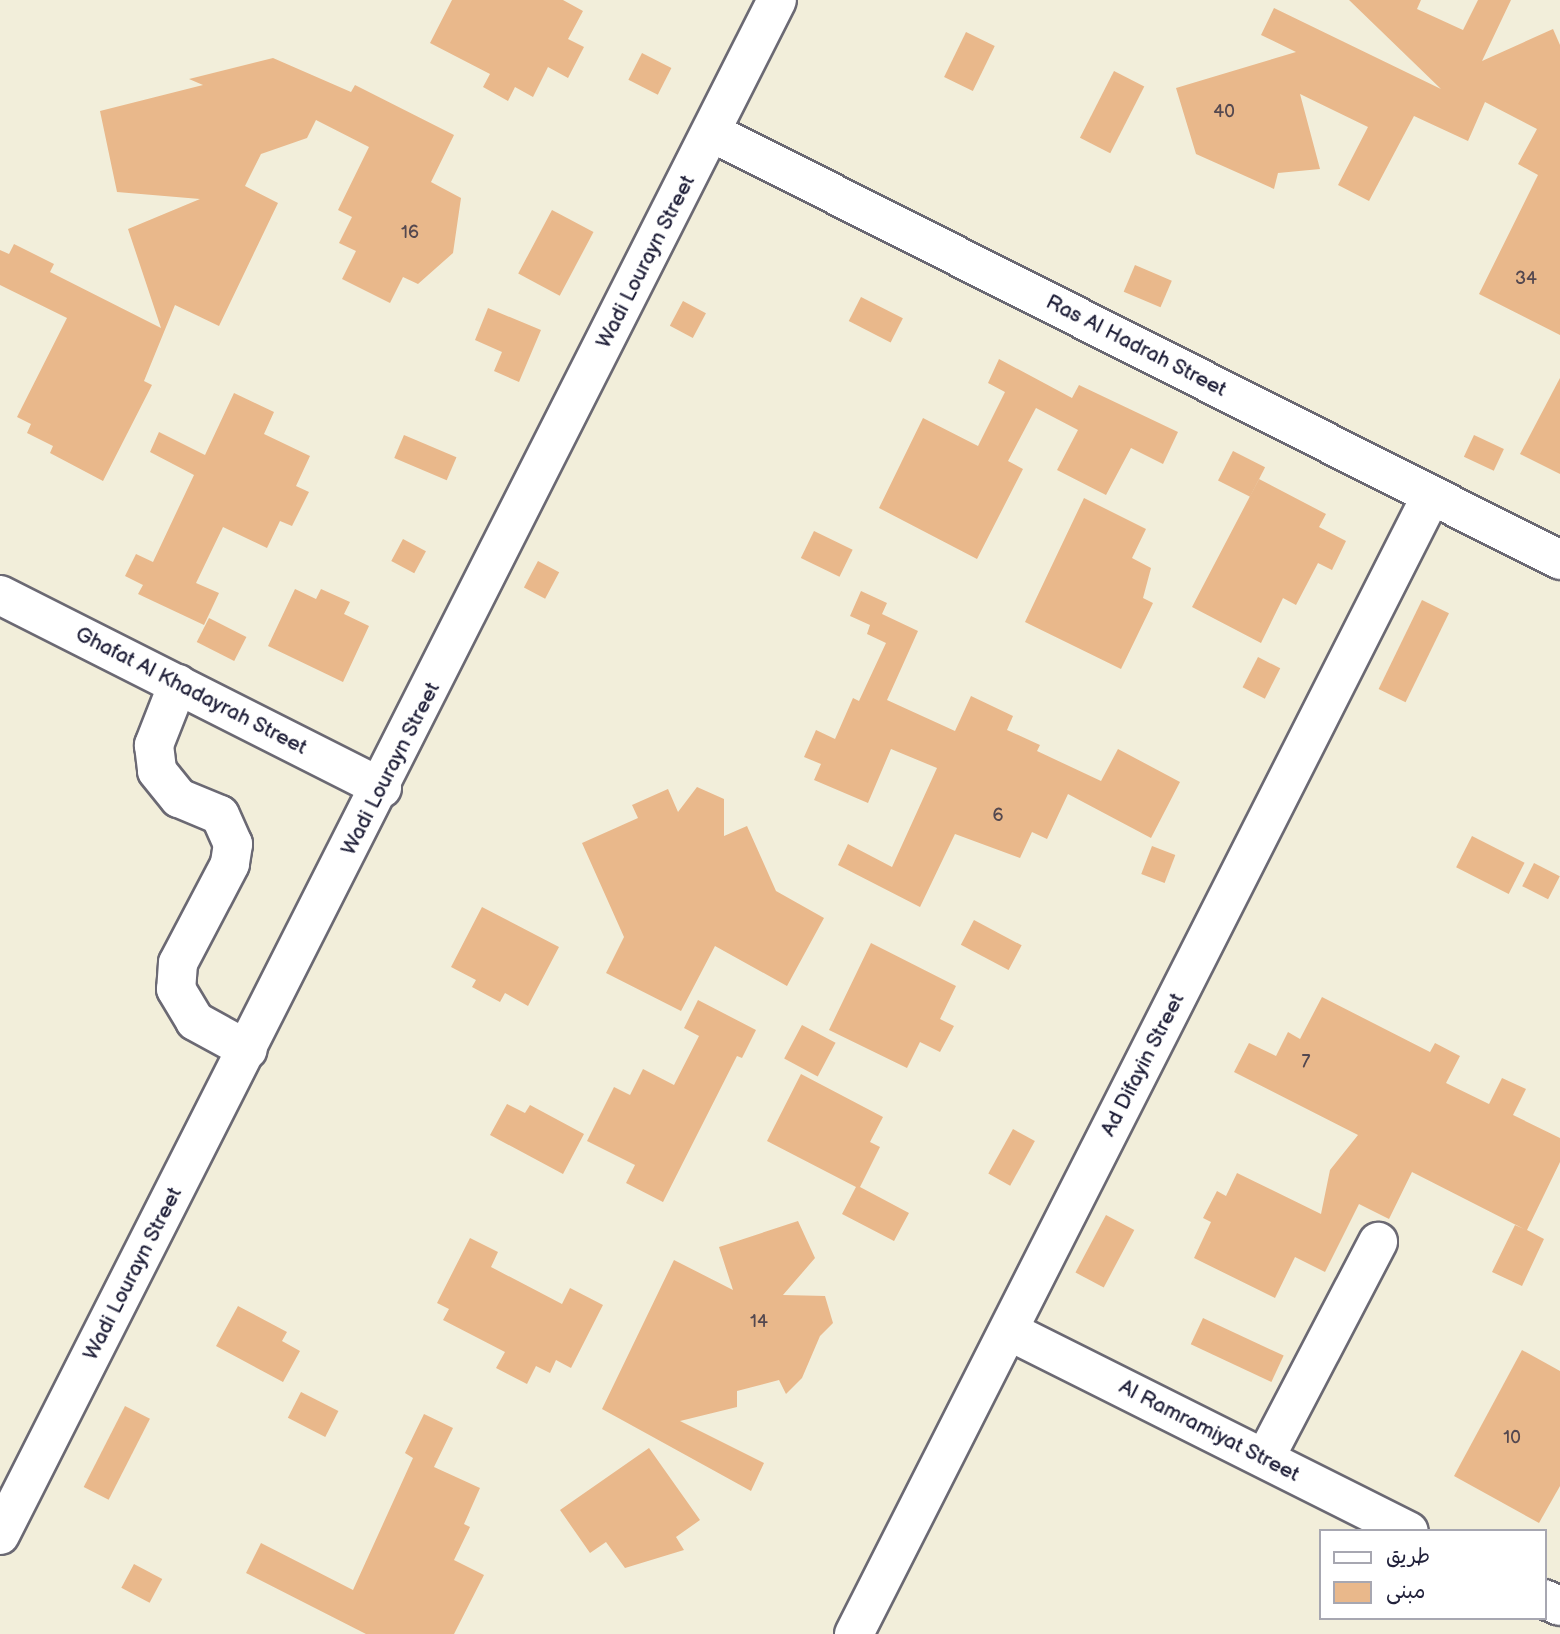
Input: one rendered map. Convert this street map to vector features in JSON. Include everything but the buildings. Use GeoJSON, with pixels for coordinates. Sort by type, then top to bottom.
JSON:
{"type":"FeatureCollection","features":[{"type":"Feature","properties":{"kind":"street","name":"Wadi Lourayn Street"},"geometry":{"type":"LineString","coordinates":[[0,1535],[382,788],[777,0]]}},
{"type":"Feature","properties":{"kind":"street","name":"Ras Al Hadrah Street"},"geometry":{"type":"LineString","coordinates":[[711,132],[1560,560]]}},
{"type":"Feature","properties":{"kind":"street","name":"Ad Difayin Street"},"geometry":{"type":"LineString","coordinates":[[854,1634],[1432,496]]}},
{"type":"Feature","properties":{"kind":"street","name":"Ghafat Al Khadayrah Street"},"geometry":{"type":"LineString","coordinates":[[0,595],[382,788]]}},
{"type":"Feature","properties":{"kind":"street"},"geometry":{"type":"LineString","coordinates":[[178,684],[154,745],[157,771],[179,799],[220,815],[233,844],[230,864],[178,963],[176,989],[195,1021],[248,1050]]}},
{"type":"Feature","properties":{"kind":"street"},"geometry":{"type":"LineString","coordinates":[[1265,1458],[1378,1242]]}},
{"type":"Feature","properties":{"kind":"street","name":"Al Ramramiyat Street"},"geometry":{"type":"LineString","coordinates":[[1009,1331],[1405,1529]]}}]}
